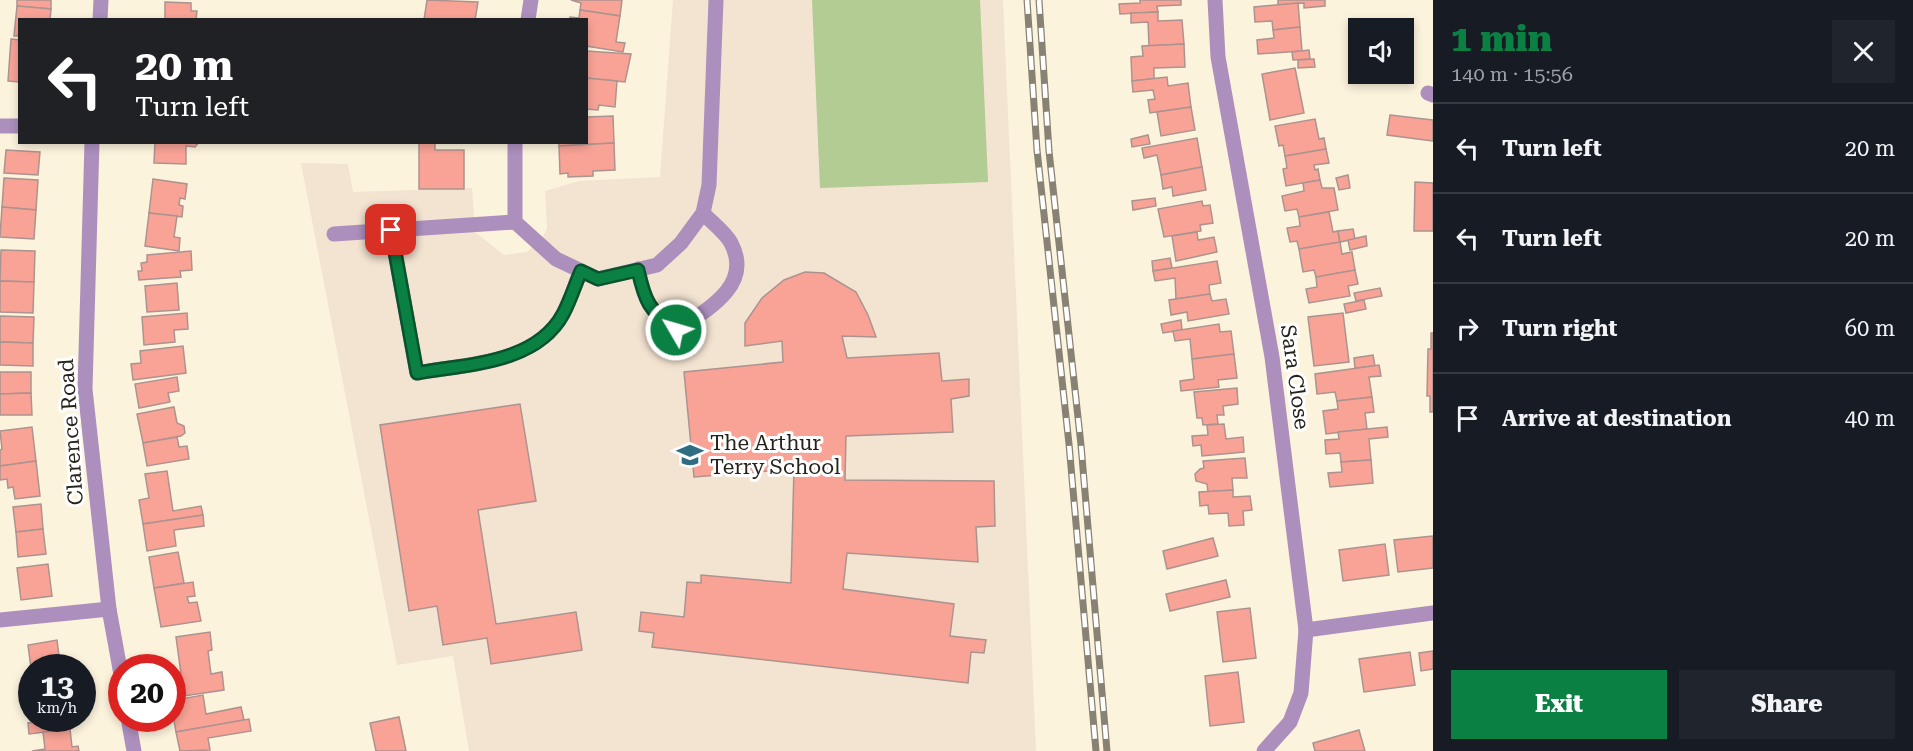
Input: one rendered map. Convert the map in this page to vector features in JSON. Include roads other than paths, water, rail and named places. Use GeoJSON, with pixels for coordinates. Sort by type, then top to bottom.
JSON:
{"type":"FeatureCollection","features":[{"type":"Feature","properties":{"kind":"street"},"geometry":{"type":"LineString","coordinates":[[100,18],[101,0]]}},
{"type":"Feature","properties":{"kind":"street"},"geometry":{"type":"LineString","coordinates":[[528,18],[531,0]]}},
{"type":"Feature","properties":{"kind":"street"},"geometry":{"type":"LineString","coordinates":[[334,234],[515,222],[556,259],[598,279],[657,265],[681,243],[703,213],[709,185],[716,0]]}},
{"type":"Feature","properties":{"kind":"street","name":"Sara Close"},"geometry":{"type":"LineString","coordinates":[[1215,0],[1218,57],[1272,357],[1306,630],[1301,693],[1290,722],[1264,751]]}},
{"type":"Feature","properties":{"kind":"street"},"geometry":{"type":"LineString","coordinates":[[0,126],[18,126]]}},
{"type":"Feature","properties":{"kind":"street","name":"Clarence Road"},"geometry":{"type":"LineString","coordinates":[[92,144],[85,389],[109,609],[117,654]]}},
{"type":"Feature","properties":{"kind":"street"},"geometry":{"type":"LineString","coordinates":[[515,144],[515,222]]}},
{"type":"Feature","properties":{"kind":"street"},"geometry":{"type":"LineString","coordinates":[[638,270],[644,298],[654,314],[676,330],[711,307],[734,285],[736,262],[731,243],[703,213]]}},
{"type":"Feature","properties":{"kind":"street"},"geometry":{"type":"LineString","coordinates":[[391,230],[417,373],[504,357],[532,347],[562,315],[581,271]]}},
{"type":"Feature","properties":{"kind":"street"},"geometry":{"type":"LineString","coordinates":[[0,620],[109,609]]}},
{"type":"Feature","properties":{"kind":"street"},"geometry":{"type":"LineString","coordinates":[[1306,630],[1433,613]]}},
{"type":"Feature","properties":{"kind":"street"},"geometry":{"type":"LineString","coordinates":[[131,732],[134,751]]}},
{"type":"Feature","properties":{"kind":"railway"},"geometry":{"type":"LineString","coordinates":[[1027,0],[1037,150],[1069,444],[1096,751]]}},
{"type":"Feature","properties":{"kind":"railway"},"geometry":{"type":"LineString","coordinates":[[1039,0],[1049,151],[1081,445],[1107,751]]}},
{"type":"Feature","properties":{"kind":"place","name":"The Arthur Terry School"},"geometry":{"type":"Point","coordinates":[690,455]}}]}
